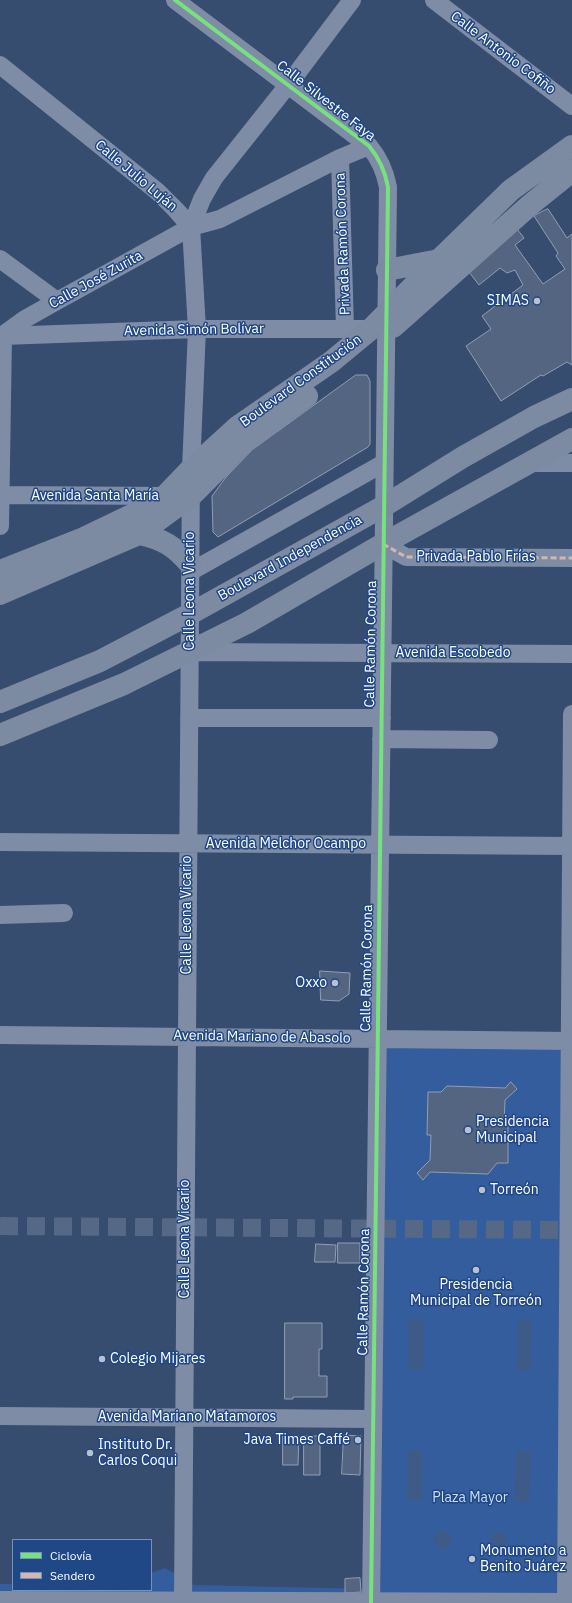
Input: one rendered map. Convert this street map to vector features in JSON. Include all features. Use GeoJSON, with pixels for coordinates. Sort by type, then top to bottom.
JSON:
{"type":"FeatureCollection","features":[{"type":"Feature","properties":{"kind":"main road","name":"Boulevard Constitución"},"geometry":{"type":"LineString","coordinates":[[0,594],[139,534],[190,496],[246,441],[338,373],[439,260],[511,190],[572,146]]}},
{"type":"Feature","properties":{"kind":"main road","name":"Boulevard Constitución"},"geometry":{"type":"LineString","coordinates":[[0,571],[84,538],[136,513],[165,496],[191,469],[237,427],[381,326],[572,171]]}},
{"type":"Feature","properties":{"kind":"main road"},"geometry":{"type":"LineString","coordinates":[[387,270],[439,260]]}},
{"type":"Feature","properties":{"kind":"main road","name":"Boulevard Independencia"},"geometry":{"type":"LineString","coordinates":[[0,702],[100,661],[190,614],[384,506],[463,457],[534,417],[572,399]]}},
{"type":"Feature","properties":{"kind":"main road"},"geometry":{"type":"LineString","coordinates":[[0,735],[124,684],[247,623],[383,544],[572,439]]}},
{"type":"Feature","properties":{"kind":"main road"},"geometry":{"type":"LineString","coordinates":[[139,534],[157,538],[166,543],[178,551],[190,568]]}},
{"type":"Feature","properties":{"kind":"street","name":"Calle Silvestre Faya"},"geometry":{"type":"LineString","coordinates":[[175,0],[369,146],[377,156],[384,170],[388,187],[387,270],[381,326]]}},
{"type":"Feature","properties":{"kind":"street"},"geometry":{"type":"LineString","coordinates":[[191,227],[202,199],[214,178],[288,85],[352,0]]}},
{"type":"Feature","properties":{"kind":"street","name":"Calle Antonio Cofiño"},"geometry":{"type":"LineString","coordinates":[[434,0],[572,106]]}},
{"type":"Feature","properties":{"kind":"street","name":"Calle Julio Luján"},"geometry":{"type":"LineString","coordinates":[[0,65],[158,192],[191,227]]}},
{"type":"Feature","properties":{"kind":"street"},"geometry":{"type":"LineString","coordinates":[[191,227],[220,219],[340,158],[369,146]]}},
{"type":"Feature","properties":{"kind":"street","name":"Privada Ramón Corona"},"geometry":{"type":"LineString","coordinates":[[340,158],[345,329]]}},
{"type":"Feature","properties":{"kind":"street","name":"Calle José Zurita"},"geometry":{"type":"LineString","coordinates":[[1,336],[25,319],[191,227]]}},
{"type":"Feature","properties":{"kind":"street","name":"Calle Leona Vicario"},"geometry":{"type":"LineString","coordinates":[[183,1602],[190,496],[198,329],[191,227]]}},
{"type":"Feature","properties":{"kind":"street"},"geometry":{"type":"LineString","coordinates":[[0,258],[57,301]]}},
{"type":"Feature","properties":{"kind":"street","name":"Avenida Simón Bolívar"},"geometry":{"type":"LineString","coordinates":[[1,336],[198,329],[345,329],[381,326]]}},
{"type":"Feature","properties":{"kind":"street","name":"Calle Ramón Corona"},"geometry":{"type":"LineString","coordinates":[[371,1602],[384,506],[381,326]]}},
{"type":"Feature","properties":{"kind":"street"},"geometry":{"type":"LineString","coordinates":[[0,526],[1,336]]}},
{"type":"Feature","properties":{"kind":"street"},"geometry":{"type":"LineString","coordinates":[[190,568],[384,463]]}},
{"type":"Feature","properties":{"kind":"street"},"geometry":{"type":"LineString","coordinates":[[527,463],[572,463]]}},
{"type":"Feature","properties":{"kind":"street","name":"Avenida Santa María"},"geometry":{"type":"LineString","coordinates":[[0,495],[190,496]]}},
{"type":"Feature","properties":{"kind":"street","name":"Privada Pablo Frías"},"geometry":{"type":"LineString","coordinates":[[383,544],[406,557],[572,558]]}},
{"type":"Feature","properties":{"kind":"street","name":"Avenida Escobedo"},"geometry":{"type":"LineString","coordinates":[[189,652],[572,654]]}},
{"type":"Feature","properties":{"kind":"street"},"geometry":{"type":"LineString","coordinates":[[0,1600],[183,1602],[568,1602],[572,714]]}},
{"type":"Feature","properties":{"kind":"street"},"geometry":{"type":"LineString","coordinates":[[189,718],[382,718]]}},
{"type":"Feature","properties":{"kind":"street"},"geometry":{"type":"LineString","coordinates":[[381,739],[488,740]]}},
{"type":"Feature","properties":{"kind":"street","name":"Avenida Melchor Ocampo"},"geometry":{"type":"LineString","coordinates":[[0,842],[572,846]]}},
{"type":"Feature","properties":{"kind":"street"},"geometry":{"type":"LineString","coordinates":[[0,915],[64,913]]}},
{"type":"Feature","properties":{"kind":"street","name":"Avenida Mariano de Abasolo"},"geometry":{"type":"LineString","coordinates":[[0,1035],[571,1041]]}},
{"type":"Feature","properties":{"kind":"street","name":"Avenida Mariano Matamoros"},"geometry":{"type":"LineString","coordinates":[[0,1416],[373,1419]]}},
{"type":"Feature","properties":{"kind":"green space","name":"Plaza Mayor"},"geometry":{"type":"Polygon","coordinates":[[[378,1040],[570,1041],[572,1603],[0,1603],[0,1584],[12,1584],[12,1591],[152,1591],[152,1573],[165,1568],[194,1585],[370,1589],[378,1040]]]}},
{"type":"Feature","properties":{"kind":"shaded area"},"geometry":{"type":"Polygon","coordinates":[[[409,1319],[423,1320],[423,1370],[409,1370],[409,1319]]]}},
{"type":"Feature","properties":{"kind":"shaded area"},"geometry":{"type":"Polygon","coordinates":[[[518,1320],[532,1320],[531,1371],[518,1371],[518,1320]]]}},
{"type":"Feature","properties":{"kind":"shaded area"},"geometry":{"type":"Polygon","coordinates":[[[407,1450],[422,1450],[422,1501],[407,1501],[407,1450]]]}},
{"type":"Feature","properties":{"kind":"shaded area"},"geometry":{"type":"Polygon","coordinates":[[[516,1451],[531,1452],[529,1502],[515,1501],[516,1451]]]}},
{"type":"Feature","properties":{"kind":"shaded area"},"geometry":{"type":"Polygon","coordinates":[[[439,1531],[447,1531],[452,1536],[450,1547],[447,1549],[439,1549],[434,1544],[434,1536],[439,1531]]]}},
{"type":"Feature","properties":{"kind":"shaded area"},"geometry":{"type":"Polygon","coordinates":[[[496,1532],[502,1532],[507,1537],[505,1546],[502,1548],[496,1548],[491,1543],[491,1537],[496,1532]]]}},
{"type":"Feature","properties":{"kind":"building","name":"SIMAS"},"geometry":{"type":"Polygon","coordinates":[[[548,209],[567,238],[572,234],[572,365],[567,362],[543,376],[541,375],[501,401],[466,346],[491,329],[482,316],[523,285],[515,270],[507,273],[500,268],[479,285],[469,272],[517,229],[524,238],[515,245],[543,284],[565,269],[556,256],[558,253],[534,216],[548,209]]]}},
{"type":"Feature","properties":{"kind":"building"},"geometry":{"type":"Polygon","coordinates":[[[356,375],[367,375],[370,381],[370,444],[368,447],[218,537],[213,532],[212,496],[226,477],[252,450],[356,375]]]}},
{"type":"Feature","properties":{"kind":"building","name":"Oxxo"},"geometry":{"type":"Polygon","coordinates":[[[320,971],[350,973],[349,994],[339,1001],[321,1000],[320,971]]]}},
{"type":"Feature","properties":{"kind":"building","name":"Presidencia Municipal"},"geometry":{"type":"Polygon","coordinates":[[[511,1082],[517,1089],[505,1100],[504,1125],[508,1125],[508,1163],[497,1163],[488,1174],[430,1172],[423,1180],[417,1173],[430,1160],[431,1135],[427,1135],[428,1092],[441,1092],[447,1086],[505,1088],[511,1082]]]}},
{"type":"Feature","properties":{"kind":"building"},"geometry":{"type":"Polygon","coordinates":[[[338,1243],[360,1243],[360,1263],[338,1263],[338,1243]]]}},
{"type":"Feature","properties":{"kind":"building"},"geometry":{"type":"Polygon","coordinates":[[[316,1244],[336,1245],[335,1262],[315,1262],[316,1244]]]}},
{"type":"Feature","properties":{"kind":"building"},"geometry":{"type":"Polygon","coordinates":[[[285,1323],[322,1323],[322,1349],[319,1349],[319,1376],[327,1376],[327,1397],[293,1397],[293,1399],[285,1399],[285,1323]]]}},
{"type":"Feature","properties":{"kind":"building"},"geometry":{"type":"Polygon","coordinates":[[[344,1435],[361,1436],[360,1475],[342,1474],[344,1435]]]}},
{"type":"Feature","properties":{"kind":"building"},"geometry":{"type":"Polygon","coordinates":[[[283,1436],[299,1436],[298,1465],[283,1465],[283,1436]]]}},
{"type":"Feature","properties":{"kind":"building"},"geometry":{"type":"Polygon","coordinates":[[[304,1436],[320,1436],[320,1475],[304,1475],[304,1436]]]}},
{"type":"Feature","properties":{"kind":"building"},"geometry":{"type":"Polygon","coordinates":[[[360,1578],[361,1592],[345,1593],[345,1579],[360,1578]]]}},
{"type":"Feature","properties":{"kind":"tunnel"},"geometry":{"type":"LineString","coordinates":[[0,1226],[568,1230]]}},
{"type":"Feature","properties":{"kind":"marked path"},"geometry":{"type":"LineString","coordinates":[[383,544],[406,557],[572,558]]}},
{"type":"Feature","properties":{"kind":"cycle path"},"geometry":{"type":"LineString","coordinates":[[175,0],[369,146],[382,165],[388,187],[371,1603]]}},
{"type":"Feature","properties":{"kind":"place","name":"SIMAS"},"geometry":{"type":"Point","coordinates":[537,301]}},
{"type":"Feature","properties":{"kind":"place","name":"Oxxo"},"geometry":{"type":"Point","coordinates":[335,983]}},
{"type":"Feature","properties":{"kind":"place","name":"Presidencia Municipal"},"geometry":{"type":"Point","coordinates":[468,1130]}},
{"type":"Feature","properties":{"kind":"place","name":"Torreón"},"geometry":{"type":"Point","coordinates":[482,1190]}},
{"type":"Feature","properties":{"kind":"place","name":"Presidencia Municipal de Torreón"},"geometry":{"type":"Point","coordinates":[476,1270]}},
{"type":"Feature","properties":{"kind":"place","name":"Colegio Mijares"},"geometry":{"type":"Point","coordinates":[102,1359]}},
{"type":"Feature","properties":{"kind":"place","name":"Java Times Caffé"},"geometry":{"type":"Point","coordinates":[358,1440]}},
{"type":"Feature","properties":{"kind":"place","name":"Instituto Dr. Carlos Coqui"},"geometry":{"type":"Point","coordinates":[90,1453]}},
{"type":"Feature","properties":{"kind":"place","name":"Monumento a Benito Juárez"},"geometry":{"type":"Point","coordinates":[472,1559]}}]}
